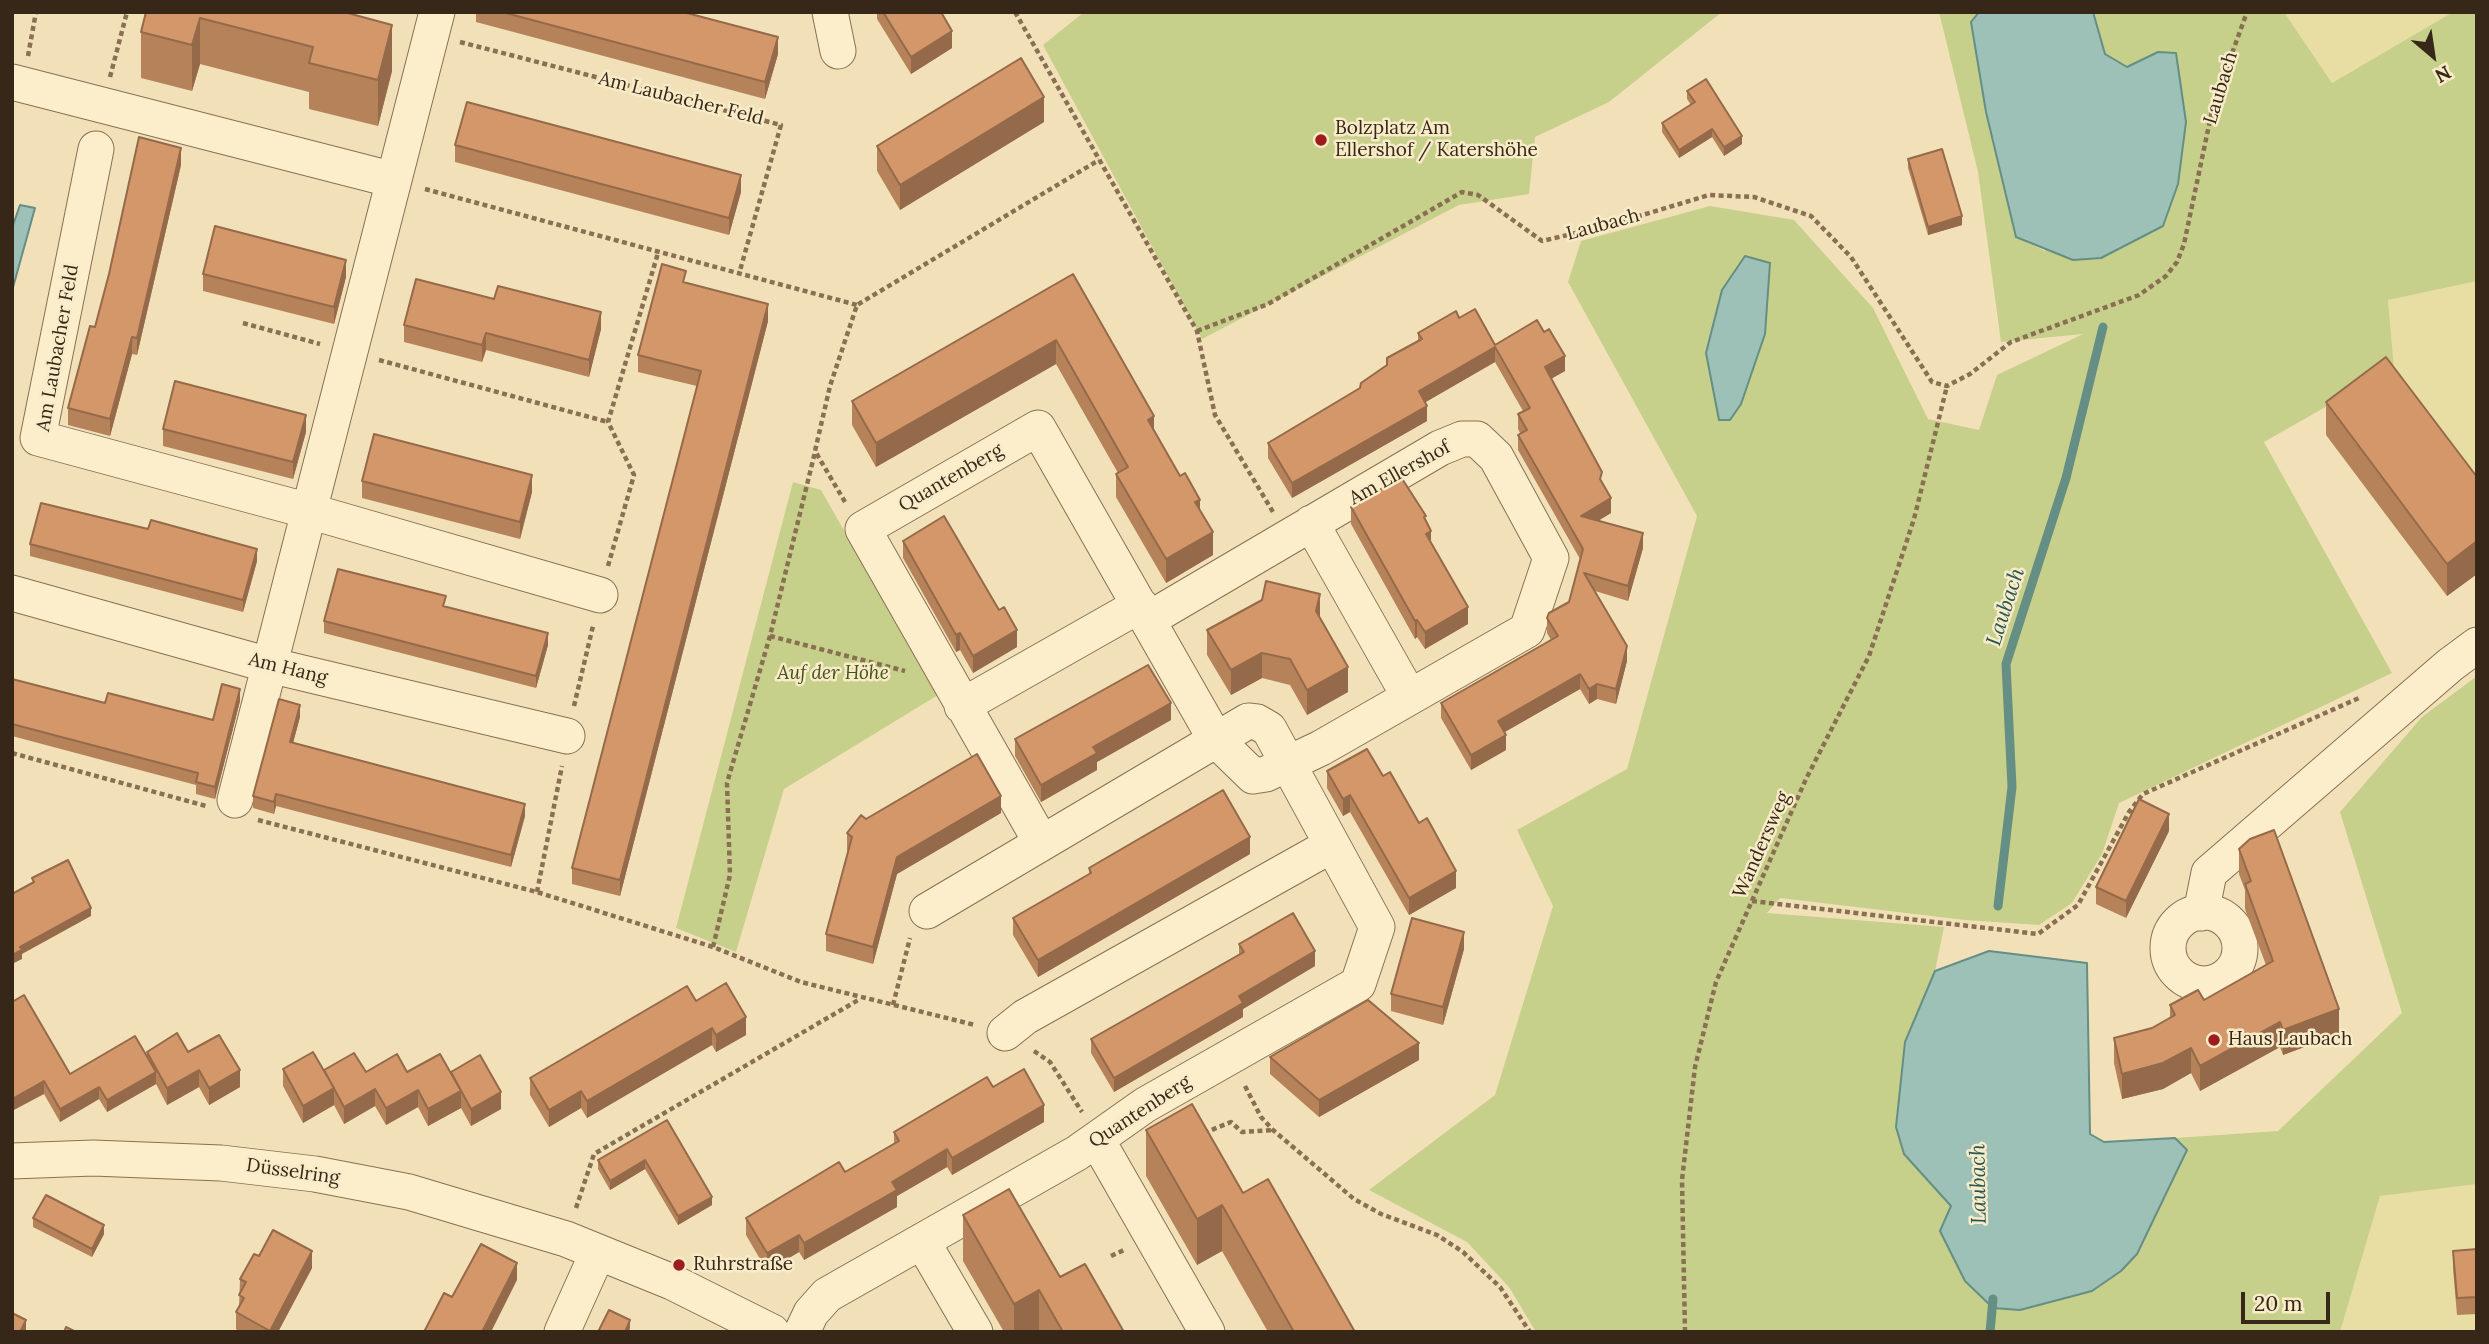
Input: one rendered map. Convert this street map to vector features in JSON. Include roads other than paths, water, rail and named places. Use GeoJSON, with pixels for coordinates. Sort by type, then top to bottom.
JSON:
{"type":"FeatureCollection","features":[{"type":"Feature","properties":{"kind":"street"},"geometry":{"type":"LineString","coordinates":[[830,12],[838,51]]}},
{"type":"Feature","properties":{"kind":"street"},"geometry":{"type":"LineString","coordinates":[[229,808],[269,665],[434,23]]}},
{"type":"Feature","properties":{"kind":"street"},"geometry":{"type":"LineString","coordinates":[[12,82],[394,180]]}},
{"type":"Feature","properties":{"kind":"street","name":"Am Laubacher Feld"},"geometry":{"type":"LineString","coordinates":[[96,149],[38,438],[309,511]]}},
{"type":"Feature","properties":{"kind":"street","name":"Quantenberg"},"geometry":{"type":"LineString","coordinates":[[802,1332],[811,1313],[827,1295],[1087,1146],[1145,1105],[1358,984],[1377,927],[1330,846],[1269,729],[1257,722],[1248,721],[1216,740],[1038,428],[863,529],[955,693]]}},
{"type":"Feature","properties":{"kind":"street","name":"Am Ellershof"},"geometry":{"type":"LineString","coordinates":[[1144,612],[1299,530],[1440,448],[1462,439],[1477,439],[1496,457],[1551,558],[1527,630],[1289,764]]}},
{"type":"Feature","properties":{"kind":"street"},"geometry":{"type":"LineString","coordinates":[[309,511],[600,595]]}},
{"type":"Feature","properties":{"kind":"street"},"geometry":{"type":"LineString","coordinates":[[1299,530],[1409,696]]}},
{"type":"Feature","properties":{"kind":"street","name":"Am Hang"},"geometry":{"type":"LineString","coordinates":[[12,593],[269,665],[567,736]]}},
{"type":"Feature","properties":{"kind":"street"},"geometry":{"type":"LineString","coordinates":[[1041,842],[955,693],[1144,612]]}},
{"type":"Feature","properties":{"kind":"street"},"geometry":{"type":"LineString","coordinates":[[2201,912],[2209,873],[2428,683],[2477,645]]}},
{"type":"Feature","properties":{"kind":"street"},"geometry":{"type":"LineString","coordinates":[[928,911],[1216,740]]}},
{"type":"Feature","properties":{"kind":"street"},"geometry":{"type":"LineString","coordinates":[[1004,1032],[1025,1017],[1330,846]]}},
{"type":"Feature","properties":{"kind":"street"},"geometry":{"type":"LineString","coordinates":[[1087,1146],[1208,1332]]}},
{"type":"Feature","properties":{"kind":"street","name":"Düsselring"},"geometry":{"type":"LineString","coordinates":[[12,1161],[93,1158],[221,1163],[316,1174],[409,1192],[566,1239],[671,1282],[772,1332]]}},
{"type":"Feature","properties":{"kind":"street"},"geometry":{"type":"LineString","coordinates":[[922,1241],[975,1332]]}},
{"type":"Feature","properties":{"kind":"street"},"geometry":{"type":"LineString","coordinates":[[562,1332],[598,1252]]}},
{"type":"Feature","properties":{"kind":"water"},"geometry":{"type":"Polygon","coordinates":[[[1979,12],[2093,12],[2105,54],[2127,67],[2158,52],[2176,53],[2186,122],[2178,184],[2163,226],[2101,258],[2073,260],[2016,237],[1986,112],[1971,22],[1979,12]]]}},
{"type":"Feature","properties":{"kind":"water"},"geometry":{"type":"Polygon","coordinates":[[[20,205],[35,208],[12,291],[12,228],[20,205]]]}},
{"type":"Feature","properties":{"kind":"water"},"geometry":{"type":"Polygon","coordinates":[[[1745,256],[1770,263],[1765,334],[1741,404],[1730,420],[1719,420],[1706,353],[1722,290],[1745,256]]]}},
{"type":"Feature","properties":{"kind":"water"},"geometry":{"type":"Polygon","coordinates":[[[1989,951],[2087,963],[2090,1134],[2104,1142],[2175,1138],[2187,1150],[2137,1254],[2121,1271],[2092,1291],[2020,1310],[1993,1308],[1965,1281],[1940,1231],[1951,1206],[1904,1154],[1896,1127],[1905,1042],[1935,971],[1989,951]]]}},
{"type":"Feature","properties":{"kind":"waterway","name":"Laubach"},"geometry":{"type":"LineString","coordinates":[[1998,906],[2012,787],[2006,664],[2066,478],[2103,327]]}},
{"type":"Feature","properties":{"kind":"waterway","name":"Laubach"},"geometry":{"type":"LineString","coordinates":[[1990,1332],[1993,1299]]}},
{"type":"Feature","properties":{"kind":"place","name":"Bolzplatz Am Ellershof / Katershöhe"},"geometry":{"type":"Point","coordinates":[1321,140]}},
{"type":"Feature","properties":{"kind":"place","name":"Haus Laubach"},"geometry":{"type":"Point","coordinates":[2214,1040]}},
{"type":"Feature","properties":{"kind":"place","name":"Ruhrstraße"},"geometry":{"type":"Point","coordinates":[679,1265]}},
{"type":"Feature","properties":{"kind":"park label","name":"Auf der Höhe"},"geometry":{"type":"Point","coordinates":[833,674]}}]}
